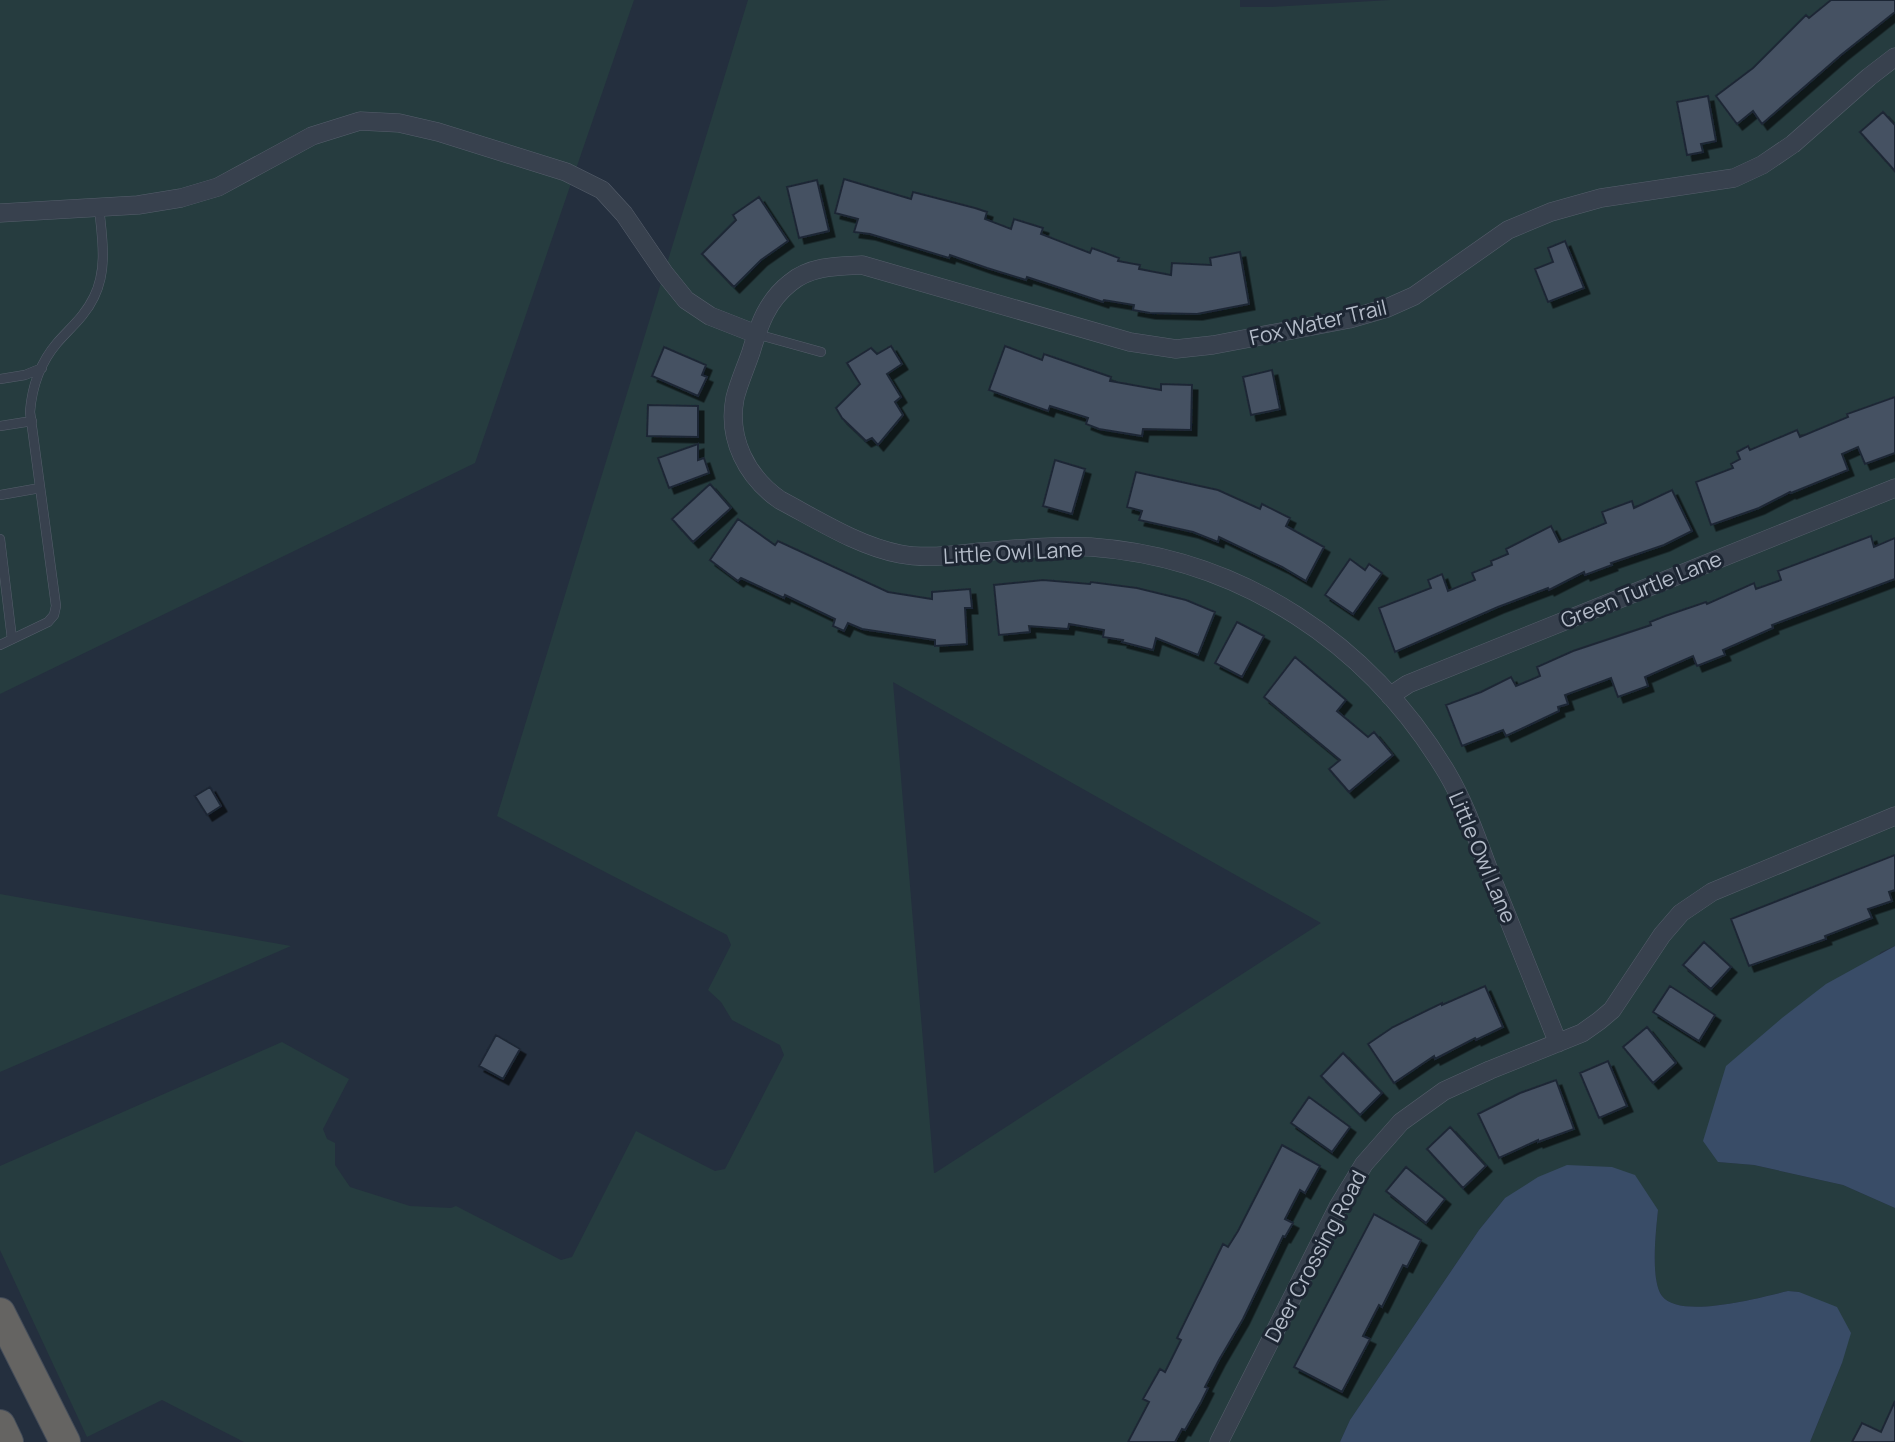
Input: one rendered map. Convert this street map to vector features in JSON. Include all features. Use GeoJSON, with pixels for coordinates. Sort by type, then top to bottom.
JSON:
{"type":"FeatureCollection","features":[{"type":"Feature","properties":{"kind":"highway"},"geometry":{"type":"LineString","coordinates":[[0,1313],[65,1442]]}},
{"type":"Feature","properties":{"kind":"highway"},"geometry":{"type":"LineString","coordinates":[[0,1425],[8,1442]]}},
{"type":"Feature","properties":{"kind":"street","name":"Fox Water Trail"},"geometry":{"type":"LineString","coordinates":[[757,334],[764,313],[791,282],[826,266],[862,265],[1130,342],[1176,349],[1213,345],[1349,319],[1388,308],[1414,296],[1508,230],[1551,212],[1601,198],[1734,178],[1762,165],[1793,144],[1869,76],[1895,57]]}},
{"type":"Feature","properties":{"kind":"street"},"geometry":{"type":"LineString","coordinates":[[0,213],[138,205],[181,198],[218,187],[312,136],[360,121],[399,123],[438,132],[566,172],[602,190],[624,214],[686,300],[710,316],[757,334]]}},
{"type":"Feature","properties":{"kind":"street","name":"Little Owl Lane"},"geometry":{"type":"LineString","coordinates":[[757,334],[735,398],[734,424],[737,445],[749,472],[780,500],[872,547],[902,555],[928,557],[1042,546],[1091,547],[1149,555],[1198,567],[1241,584],[1296,614],[1365,669],[1417,727],[1448,776],[1471,826],[1558,1043]]}},
{"type":"Feature","properties":{"kind":"street","name":"Green Turtle Lane"},"geometry":{"type":"LineString","coordinates":[[1390,696],[1408,684],[1895,488]]}},
{"type":"Feature","properties":{"kind":"street","name":"Deer Crossing Road"},"geometry":{"type":"LineString","coordinates":[[1219,1442],[1338,1207],[1364,1164],[1401,1122],[1444,1091],[1583,1033],[1612,1010],[1662,935],[1681,913],[1712,892],[1895,816]]}},
{"type":"Feature","properties":{"kind":"lane"},"geometry":{"type":"LineString","coordinates":[[0,645],[48,622],[54,615],[56,606],[32,421],[32,399],[41,368],[56,344],[82,316],[95,296],[104,254],[99,207]]}},
{"type":"Feature","properties":{"kind":"lane"},"geometry":{"type":"LineString","coordinates":[[757,334],[821,352]]}},
{"type":"Feature","properties":{"kind":"lane"},"geometry":{"type":"LineString","coordinates":[[0,379],[25,375],[41,368]]}},
{"type":"Feature","properties":{"kind":"lane"},"geometry":{"type":"LineString","coordinates":[[0,426],[32,421]]}},
{"type":"Feature","properties":{"kind":"lane"},"geometry":{"type":"LineString","coordinates":[[0,495],[40,488]]}},
{"type":"Feature","properties":{"kind":"lane"},"geometry":{"type":"LineString","coordinates":[[0,539],[12,639]]}},
{"type":"Feature","properties":{"kind":"green space"},"geometry":{"type":"Polygon","coordinates":[[[0,0],[634,0],[475,463],[0,694],[0,0]]]}},
{"type":"Feature","properties":{"kind":"green space"},"geometry":{"type":"Polygon","coordinates":[[[748,0],[1240,0],[1240,7],[1271,7],[1390,0],[1895,0],[1895,946],[1881,952],[1718,1162],[1754,1165],[1843,1185],[1895,1208],[1895,1442],[1810,1442],[1842,1363],[1799,1292],[1788,1291],[1741,1302],[1703,1307],[1672,1303],[1662,1296],[1656,1279],[1658,1210],[1505,1198],[1479,1230],[1350,1420],[1340,1442],[244,1442],[162,1400],[87,1437],[0,1250],[0,1166],[282,1042],[349,1079],[323,1129],[327,1139],[335,1143],[335,1165],[350,1187],[410,1206],[456,1206],[561,1260],[572,1257],[636,1131],[715,1171],[725,1169],[784,1055],[780,1045],[732,1020],[721,1002],[708,990],[731,945],[727,935],[497,816],[748,0]],[[893,682],[934,1173],[1321,923],[893,682]]]}},
{"type":"Feature","properties":{"kind":"green space"},"geometry":{"type":"Polygon","coordinates":[[[0,894],[291,946],[0,1072],[0,894]]]}},
{"type":"Feature","properties":{"kind":"water"},"geometry":{"type":"Polygon","coordinates":[[[1895,946],[1895,1208],[1843,1185],[1754,1165],[1718,1162],[1703,1141],[1726,1066],[1826,984],[1895,946]]]}},
{"type":"Feature","properties":{"kind":"water"},"geometry":{"type":"Polygon","coordinates":[[[1567,1165],[1612,1167],[1635,1175],[1658,1210],[1656,1279],[1662,1296],[1672,1303],[1703,1307],[1741,1302],[1788,1291],[1799,1292],[1837,1307],[1851,1333],[1842,1363],[1810,1442],[1340,1442],[1350,1420],[1479,1230],[1505,1198],[1538,1177],[1567,1165]]]}},
{"type":"Feature","properties":{"kind":"building"},"geometry":{"type":"Polygon","coordinates":[[[1831,0],[1895,0],[1895,12],[1762,124],[1753,111],[1737,124],[1716,96],[1753,68],[1806,15],[1809,18],[1831,0]]]}},
{"type":"Feature","properties":{"kind":"building"},"geometry":{"type":"Polygon","coordinates":[[[1708,96],[1716,141],[1701,144],[1703,152],[1687,155],[1677,102],[1708,96]]]}},
{"type":"Feature","properties":{"kind":"building"},"geometry":{"type":"Polygon","coordinates":[[[1883,112],[1895,125],[1895,171],[1860,132],[1883,112]]]}},
{"type":"Feature","properties":{"kind":"building"},"geometry":{"type":"Polygon","coordinates":[[[844,179],[911,199],[913,192],[975,208],[987,212],[985,219],[1011,229],[1014,219],[1043,228],[1041,234],[1090,253],[1092,248],[1119,258],[1118,261],[1140,265],[1139,269],[1171,275],[1172,263],[1211,265],[1210,258],[1240,252],[1249,304],[1197,314],[1133,310],[1134,305],[1103,302],[950,255],[949,258],[870,234],[854,232],[858,219],[835,213],[844,179]]]}},
{"type":"Feature","properties":{"kind":"building"},"geometry":{"type":"Polygon","coordinates":[[[817,180],[829,231],[799,238],[787,187],[817,180]]]}},
{"type":"Feature","properties":{"kind":"building"},"geometry":{"type":"Polygon","coordinates":[[[759,197],[788,241],[761,260],[734,287],[702,254],[736,220],[733,215],[759,197]]]}},
{"type":"Feature","properties":{"kind":"building"},"geometry":{"type":"Polygon","coordinates":[[[1565,241],[1584,288],[1548,302],[1535,269],[1553,262],[1548,248],[1565,241]]]}},
{"type":"Feature","properties":{"kind":"building"},"geometry":{"type":"Polygon","coordinates":[[[891,346],[902,364],[887,374],[901,397],[895,402],[903,415],[878,445],[872,438],[866,441],[842,418],[836,408],[860,384],[847,363],[871,348],[877,354],[891,346]]]}},
{"type":"Feature","properties":{"kind":"building"},"geometry":{"type":"Polygon","coordinates":[[[1005,346],[1042,360],[1044,354],[1111,377],[1110,381],[1161,390],[1161,384],[1192,385],[1191,430],[1143,429],[1142,436],[1099,429],[1086,424],[1088,418],[1050,406],[1048,411],[989,390],[1005,346]]]}},
{"type":"Feature","properties":{"kind":"building"},"geometry":{"type":"Polygon","coordinates":[[[664,347],[706,365],[702,375],[707,377],[698,396],[652,376],[664,347]]]}},
{"type":"Feature","properties":{"kind":"building"},"geometry":{"type":"Polygon","coordinates":[[[1272,370],[1280,409],[1251,415],[1243,377],[1272,370]]]}},
{"type":"Feature","properties":{"kind":"building"},"geometry":{"type":"Polygon","coordinates":[[[1895,397],[1895,453],[1865,464],[1858,447],[1842,454],[1848,470],[1790,492],[1759,508],[1711,525],[1696,482],[1733,468],[1731,464],[1740,459],[1737,452],[1748,446],[1750,450],[1797,430],[1800,437],[1848,417],[1847,414],[1895,397]]]}},
{"type":"Feature","properties":{"kind":"building"},"geometry":{"type":"Polygon","coordinates":[[[648,405],[698,406],[698,437],[647,436],[648,405]]]}},
{"type":"Feature","properties":{"kind":"building"},"geometry":{"type":"Polygon","coordinates":[[[698,444],[698,460],[704,458],[709,473],[669,488],[658,458],[698,444]]]}},
{"type":"Feature","properties":{"kind":"building"},"geometry":{"type":"Polygon","coordinates":[[[1055,460],[1085,469],[1072,514],[1043,506],[1055,460]]]}},
{"type":"Feature","properties":{"kind":"building"},"geometry":{"type":"Polygon","coordinates":[[[1136,472],[1218,490],[1260,509],[1262,504],[1290,518],[1286,526],[1324,547],[1306,581],[1219,537],[1218,542],[1193,532],[1139,520],[1142,511],[1127,507],[1136,472]]]}},
{"type":"Feature","properties":{"kind":"building"},"geometry":{"type":"Polygon","coordinates":[[[710,484],[731,508],[693,542],[672,519],[710,484]]]}},
{"type":"Feature","properties":{"kind":"building"},"geometry":{"type":"Polygon","coordinates":[[[1672,490],[1692,531],[1664,545],[1585,575],[1584,572],[1549,590],[1548,588],[1498,607],[1395,652],[1379,608],[1431,588],[1428,580],[1442,574],[1448,591],[1475,580],[1472,573],[1492,565],[1491,561],[1508,554],[1506,549],[1551,526],[1559,542],[1606,523],[1602,512],[1632,501],[1634,508],[1672,490]]]}},
{"type":"Feature","properties":{"kind":"building"},"geometry":{"type":"Polygon","coordinates":[[[738,519],[775,545],[778,541],[888,592],[932,599],[932,592],[970,589],[972,608],[965,608],[967,644],[935,646],[935,640],[862,629],[848,623],[844,631],[833,626],[835,619],[785,595],[784,598],[741,578],[738,581],[710,560],[738,519]]]}},
{"type":"Feature","properties":{"kind":"building"},"geometry":{"type":"Polygon","coordinates":[[[1871,536],[1874,547],[1895,538],[1895,579],[1772,625],[1773,628],[1723,650],[1725,655],[1697,666],[1693,656],[1645,677],[1648,686],[1618,697],[1611,678],[1565,695],[1568,704],[1558,707],[1559,711],[1506,736],[1503,730],[1462,746],[1446,705],[1511,677],[1516,686],[1540,676],[1537,667],[1573,651],[1651,625],[1650,622],[1665,616],[1706,602],[1707,604],[1754,583],[1756,589],[1781,580],[1778,571],[1871,536]]]}},
{"type":"Feature","properties":{"kind":"building"},"geometry":{"type":"Polygon","coordinates":[[[1350,559],[1365,570],[1369,564],[1382,573],[1353,614],[1325,595],[1350,559]]]}},
{"type":"Feature","properties":{"kind":"building"},"geometry":{"type":"Polygon","coordinates":[[[1043,580],[1137,588],[1186,600],[1215,612],[1198,655],[1156,638],[1153,650],[1122,642],[1123,640],[1103,637],[1104,630],[1069,624],[1068,629],[1029,626],[1030,632],[999,635],[994,585],[1043,580]]]}},
{"type":"Feature","properties":{"kind":"building"},"geometry":{"type":"Polygon","coordinates":[[[1237,622],[1264,636],[1242,677],[1215,663],[1237,622]]]}},
{"type":"Feature","properties":{"kind":"building"},"geometry":{"type":"Polygon","coordinates":[[[1295,657],[1346,700],[1337,711],[1368,737],[1374,732],[1393,755],[1349,792],[1329,769],[1340,760],[1264,697],[1295,657]]]}},
{"type":"Feature","properties":{"kind":"building"},"geometry":{"type":"Polygon","coordinates":[[[210,787],[221,806],[207,815],[195,796],[210,787]]]}},
{"type":"Feature","properties":{"kind":"building"},"geometry":{"type":"Polygon","coordinates":[[[1895,855],[1895,890],[1889,892],[1892,901],[1868,909],[1872,918],[1825,936],[1826,939],[1749,966],[1731,919],[1895,855]]]}},
{"type":"Feature","properties":{"kind":"building"},"geometry":{"type":"Polygon","coordinates":[[[1704,942],[1731,967],[1711,989],[1683,965],[1704,942]]]}},
{"type":"Feature","properties":{"kind":"building"},"geometry":{"type":"Polygon","coordinates":[[[1485,986],[1503,1027],[1435,1059],[1434,1056],[1394,1083],[1368,1044],[1393,1027],[1485,986]]]}},
{"type":"Feature","properties":{"kind":"building"},"geometry":{"type":"Polygon","coordinates":[[[1670,986],[1715,1015],[1699,1041],[1653,1012],[1670,986]]]}},
{"type":"Feature","properties":{"kind":"building"},"geometry":{"type":"Polygon","coordinates":[[[1647,1027],[1676,1063],[1653,1083],[1623,1047],[1647,1027]]]}},
{"type":"Feature","properties":{"kind":"building"},"geometry":{"type":"Polygon","coordinates":[[[496,1035],[520,1049],[503,1079],[479,1066],[496,1035]]]}},
{"type":"Feature","properties":{"kind":"building"},"geometry":{"type":"Polygon","coordinates":[[[1343,1053],[1382,1093],[1360,1115],[1321,1076],[1343,1053]]]}},
{"type":"Feature","properties":{"kind":"building"},"geometry":{"type":"Polygon","coordinates":[[[1608,1061],[1627,1106],[1599,1118],[1580,1073],[1608,1061]]]}},
{"type":"Feature","properties":{"kind":"building"},"geometry":{"type":"Polygon","coordinates":[[[1556,1080],[1574,1129],[1538,1140],[1499,1158],[1478,1114],[1520,1093],[1556,1080]]]}},
{"type":"Feature","properties":{"kind":"building"},"geometry":{"type":"Polygon","coordinates":[[[1309,1097],[1350,1127],[1332,1152],[1291,1123],[1309,1097]]]}},
{"type":"Feature","properties":{"kind":"building"},"geometry":{"type":"Polygon","coordinates":[[[1450,1127],[1486,1166],[1463,1188],[1427,1149],[1450,1127]]]}},
{"type":"Feature","properties":{"kind":"building"},"geometry":{"type":"Polygon","coordinates":[[[1282,1145],[1320,1166],[1305,1193],[1300,1190],[1285,1219],[1293,1223],[1285,1237],[1283,1236],[1243,1319],[1205,1387],[1208,1388],[1201,1402],[1175,1442],[1128,1442],[1149,1402],[1143,1399],[1160,1369],[1165,1372],[1181,1340],[1177,1338],[1223,1244],[1228,1247],[1238,1231],[1282,1145]]]}},
{"type":"Feature","properties":{"kind":"building"},"geometry":{"type":"Polygon","coordinates":[[[1406,1167],[1445,1199],[1426,1223],[1386,1191],[1406,1167]]]}},
{"type":"Feature","properties":{"kind":"building"},"geometry":{"type":"Polygon","coordinates":[[[1374,1214],[1421,1240],[1407,1267],[1403,1265],[1382,1307],[1379,1305],[1363,1336],[1370,1339],[1342,1392],[1294,1367],[1374,1214]]]}},
{"type":"Feature","properties":{"kind":"building"},"geometry":{"type":"Polygon","coordinates":[[[1895,1401],[1895,1442],[1852,1442],[1862,1423],[1881,1432],[1895,1401]]]}}]}
